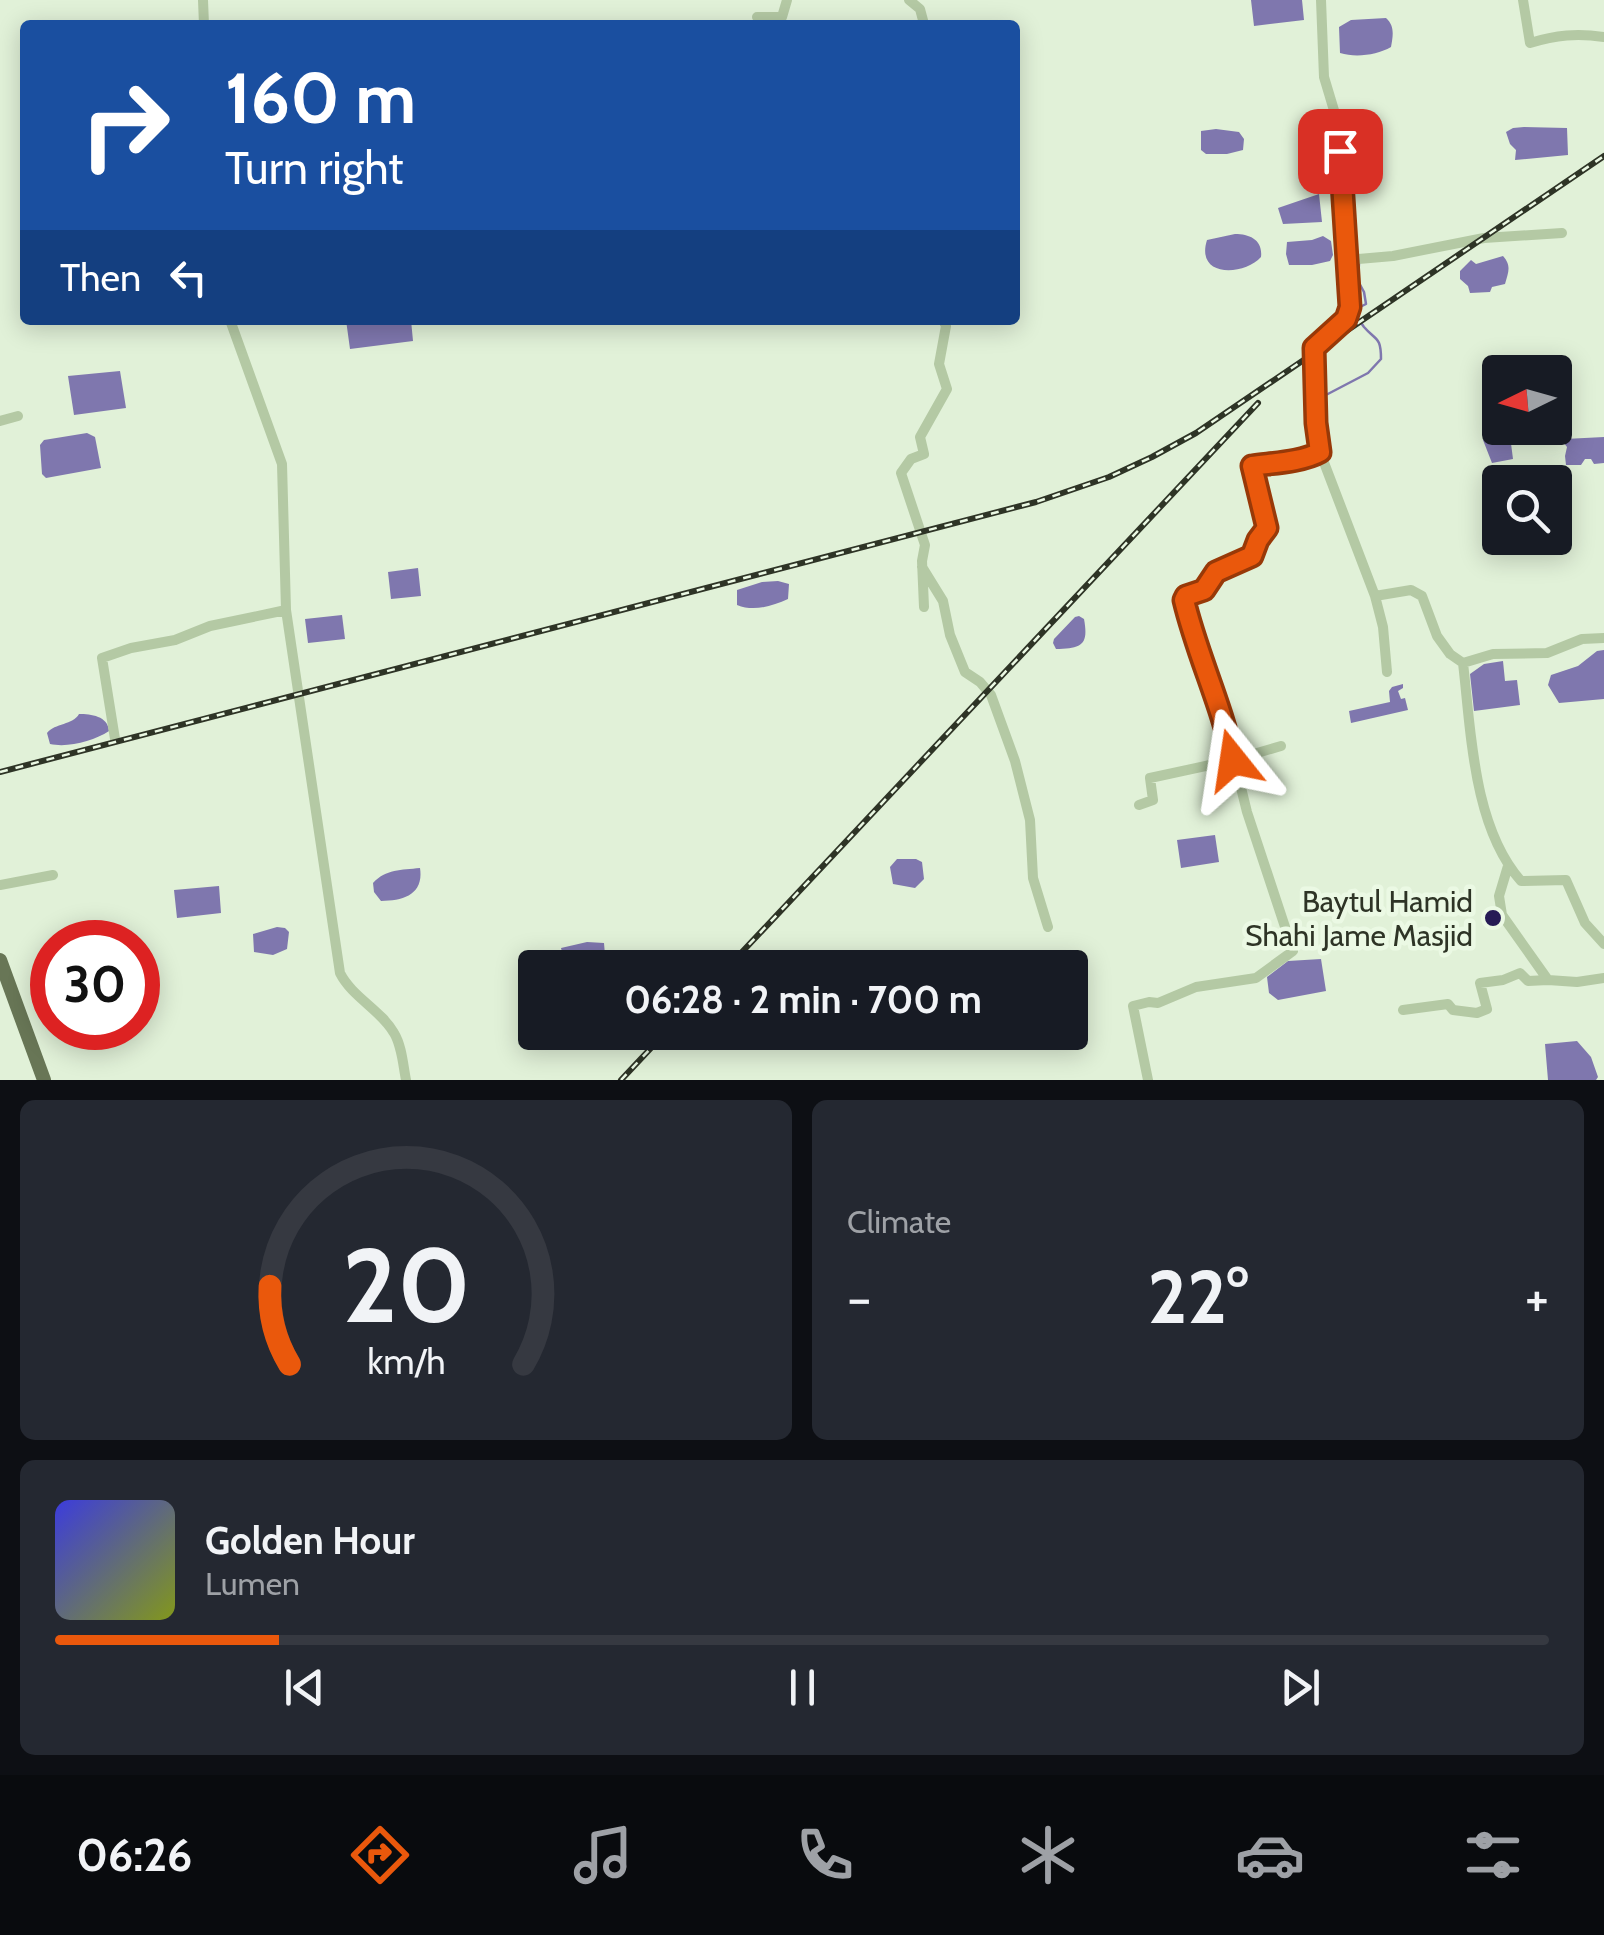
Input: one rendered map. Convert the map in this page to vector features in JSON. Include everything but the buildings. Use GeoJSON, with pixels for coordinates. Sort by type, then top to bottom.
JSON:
{"type":"FeatureCollection","features":[{"type":"Feature","properties":{"kind":"main road"},"geometry":{"type":"LineString","coordinates":[[0,960],[44,1080]]}},
{"type":"Feature","properties":{"kind":"street"},"geometry":{"type":"LineString","coordinates":[[757,17],[782,17],[787,0]]}},
{"type":"Feature","properties":{"kind":"street"},"geometry":{"type":"LineString","coordinates":[[1320,0],[1324,77],[1336,117],[1340,151],[1350,307],[1346,319],[1314,348],[1316,423],[1320,452],[1375,596],[1388,672]]}},
{"type":"Feature","properties":{"kind":"street"},"geometry":{"type":"LineString","coordinates":[[1522,0],[1530,43],[1561,35],[1604,37]]}},
{"type":"Feature","properties":{"kind":"street"},"geometry":{"type":"LineString","coordinates":[[1347,260],[1394,256],[1484,238],[1562,233]]}},
{"type":"Feature","properties":{"kind":"street"},"geometry":{"type":"LineString","coordinates":[[232,325],[282,464],[286,610],[340,973],[392,1028],[400,1046],[406,1080]]}},
{"type":"Feature","properties":{"kind":"street"},"geometry":{"type":"LineString","coordinates":[[924,607],[925,545],[901,474],[911,459],[924,454],[920,437],[947,389],[939,364],[946,325]]}},
{"type":"Feature","properties":{"kind":"street"},"geometry":{"type":"LineString","coordinates":[[0,420],[18,416]]}},
{"type":"Feature","properties":{"kind":"street"},"geometry":{"type":"LineString","coordinates":[[1148,1080],[1133,1006],[1158,1003],[1196,986],[1256,978],[1293,951],[1184,600],[1204,590],[1216,572],[1252,556],[1267,528],[1252,466],[1309,458],[1320,452]]}},
{"type":"Feature","properties":{"kind":"street"},"geometry":{"type":"LineString","coordinates":[[922,567],[944,601],[950,635],[965,672],[991,695],[1015,761],[1030,820],[1034,878],[1048,927]]}},
{"type":"Feature","properties":{"kind":"street"},"geometry":{"type":"LineString","coordinates":[[1375,596],[1411,590],[1422,596],[1437,636],[1450,654],[1463,663],[1476,780],[1508,866],[1521,881],[1566,880],[1585,922],[1604,944]]}},
{"type":"Feature","properties":{"kind":"street"},"geometry":{"type":"LineString","coordinates":[[114,739],[102,658],[175,640],[210,626],[286,610]]}},
{"type":"Feature","properties":{"kind":"street"},"geometry":{"type":"LineString","coordinates":[[1463,663],[1493,654],[1547,652],[1582,640],[1604,638]]}},
{"type":"Feature","properties":{"kind":"street"},"geometry":{"type":"LineString","coordinates":[[1139,805],[1153,800],[1150,778],[1282,746]]}},
{"type":"Feature","properties":{"kind":"street"},"geometry":{"type":"LineString","coordinates":[[1508,866],[1499,896],[1502,914],[1548,980]]}},
{"type":"Feature","properties":{"kind":"street"},"geometry":{"type":"LineString","coordinates":[[0,885],[53,875]]}},
{"type":"Feature","properties":{"kind":"street"},"geometry":{"type":"LineString","coordinates":[[1403,1010],[1448,1004],[1453,1010],[1478,1013],[1486,1009],[1480,983],[1520,973],[1528,981],[1604,978]]}},
{"type":"Feature","properties":{"kind":"shaded area"},"geometry":{"type":"Polygon","coordinates":[[[1251,0],[1302,0],[1304,20],[1254,26],[1251,0]]]}},
{"type":"Feature","properties":{"kind":"shaded area"},"geometry":{"type":"Polygon","coordinates":[[[1386,18],[1392,28],[1391,47],[1366,55],[1340,53],[1339,27],[1351,20],[1386,18]]]}},
{"type":"Feature","properties":{"kind":"shaded area"},"geometry":{"type":"Polygon","coordinates":[[[1524,127],[1567,128],[1568,155],[1515,160],[1516,150],[1506,132],[1524,127]]]}},
{"type":"Feature","properties":{"kind":"shaded area"},"geometry":{"type":"Polygon","coordinates":[[[1201,131],[1239,132],[1244,139],[1243,150],[1206,154],[1201,150],[1201,131]]]}},
{"type":"Feature","properties":{"kind":"shaded area"},"geometry":{"type":"Polygon","coordinates":[[[1319,194],[1322,222],[1283,224],[1278,208],[1319,194]]]}},
{"type":"Feature","properties":{"kind":"shaded area"},"geometry":{"type":"Polygon","coordinates":[[[1235,234],[1254,239],[1260,246],[1261,257],[1244,268],[1214,267],[1205,252],[1207,240],[1235,234]]]}},
{"type":"Feature","properties":{"kind":"shaded area"},"geometry":{"type":"Polygon","coordinates":[[[1323,236],[1331,241],[1330,261],[1289,265],[1287,242],[1323,236]]]}},
{"type":"Feature","properties":{"kind":"shaded area"},"geometry":{"type":"Polygon","coordinates":[[[1503,256],[1508,266],[1505,284],[1492,287],[1490,292],[1470,293],[1460,279],[1460,271],[1471,260],[1476,264],[1503,256]]]}},
{"type":"Feature","properties":{"kind":"shaded area"},"geometry":{"type":"Polygon","coordinates":[[[347,325],[411,325],[413,341],[350,349],[347,325]]]}},
{"type":"Feature","properties":{"kind":"shaded area"},"geometry":{"type":"Polygon","coordinates":[[[120,371],[126,408],[74,415],[68,376],[120,371]]]}},
{"type":"Feature","properties":{"kind":"shaded area"},"geometry":{"type":"Polygon","coordinates":[[[87,433],[95,437],[101,468],[46,478],[42,474],[40,445],[44,440],[87,433]]]}},
{"type":"Feature","properties":{"kind":"shaded area"},"geometry":{"type":"Polygon","coordinates":[[[1604,437],[1604,463],[1594,464],[1585,459],[1581,465],[1566,465],[1566,445],[1572,445],[1572,439],[1604,437]]]}},
{"type":"Feature","properties":{"kind":"shaded area"},"geometry":{"type":"Polygon","coordinates":[[[1485,445],[1511,445],[1513,459],[1492,463],[1485,445]]]}},
{"type":"Feature","properties":{"kind":"shaded area"},"geometry":{"type":"Polygon","coordinates":[[[418,568],[421,596],[391,599],[388,572],[418,568]]]}},
{"type":"Feature","properties":{"kind":"shaded area"},"geometry":{"type":"Polygon","coordinates":[[[778,581],[789,584],[788,599],[756,608],[737,605],[737,590],[778,581]]]}},
{"type":"Feature","properties":{"kind":"shaded area"},"geometry":{"type":"Polygon","coordinates":[[[342,615],[345,639],[308,643],[305,619],[342,615]]]}},
{"type":"Feature","properties":{"kind":"shaded area"},"geometry":{"type":"Polygon","coordinates":[[[1079,616],[1084,619],[1084,640],[1072,648],[1056,649],[1054,639],[1079,616]]]}},
{"type":"Feature","properties":{"kind":"shaded area"},"geometry":{"type":"Polygon","coordinates":[[[1604,650],[1604,699],[1559,703],[1548,685],[1551,675],[1578,666],[1604,650]]]}},
{"type":"Feature","properties":{"kind":"shaded area"},"geometry":{"type":"Polygon","coordinates":[[[1503,661],[1505,681],[1517,680],[1520,705],[1474,711],[1470,674],[1484,664],[1503,661]]]}},
{"type":"Feature","properties":{"kind":"shaded area"},"geometry":{"type":"Polygon","coordinates":[[[1403,684],[1398,691],[1408,710],[1351,723],[1349,711],[1390,702],[1389,691],[1403,684]]]}},
{"type":"Feature","properties":{"kind":"shaded area"},"geometry":{"type":"Polygon","coordinates":[[[79,714],[102,719],[109,731],[81,743],[50,744],[47,733],[79,714]]]}},
{"type":"Feature","properties":{"kind":"shaded area"},"geometry":{"type":"Polygon","coordinates":[[[1215,835],[1219,862],[1181,868],[1177,840],[1215,835]]]}},
{"type":"Feature","properties":{"kind":"shaded area"},"geometry":{"type":"Polygon","coordinates":[[[897,859],[922,862],[924,879],[915,888],[893,884],[890,867],[897,859]]]}},
{"type":"Feature","properties":{"kind":"shaded area"},"geometry":{"type":"Polygon","coordinates":[[[420,868],[419,884],[411,894],[381,901],[374,892],[373,883],[383,875],[420,868]]]}},
{"type":"Feature","properties":{"kind":"shaded area"},"geometry":{"type":"Polygon","coordinates":[[[219,886],[221,913],[177,918],[174,890],[219,886]]]}},
{"type":"Feature","properties":{"kind":"shaded area"},"geometry":{"type":"Polygon","coordinates":[[[277,927],[289,932],[287,949],[273,955],[254,952],[253,934],[277,927]]]}},
{"type":"Feature","properties":{"kind":"shaded area"},"geometry":{"type":"Polygon","coordinates":[[[587,942],[604,943],[605,950],[562,950],[587,942]]]}},
{"type":"Feature","properties":{"kind":"shaded area"},"geometry":{"type":"Polygon","coordinates":[[[1321,959],[1326,991],[1278,1000],[1269,993],[1267,977],[1288,961],[1321,959]]]}},
{"type":"Feature","properties":{"kind":"shaded area"},"geometry":{"type":"Polygon","coordinates":[[[1577,1041],[1591,1057],[1596,1080],[1548,1080],[1545,1044],[1577,1041]]]}},
{"type":"Feature","properties":{"kind":"waterway"},"geometry":{"type":"LineString","coordinates":[[1324,396],[1368,373],[1381,359],[1379,342],[1355,314],[1356,309],[1366,304],[1358,281],[1359,263]]}},
{"type":"Feature","properties":{"kind":"railway"},"geometry":{"type":"LineString","coordinates":[[0,772],[1036,502],[1109,477],[1196,433],[1604,156]]}},
{"type":"Feature","properties":{"kind":"railway"},"geometry":{"type":"LineString","coordinates":[[744,950],[1258,403]]}},
{"type":"Feature","properties":{"kind":"railway"},"geometry":{"type":"LineString","coordinates":[[621,1080],[649,1050]]}},
{"type":"Feature","properties":{"kind":"place","name":"Baytul Hamid Shahi Jame Masjid"},"geometry":{"type":"Point","coordinates":[1493,918]}},
{"type":"Feature","properties":{"kind":"route"},"geometry":{"type":"LineString","coordinates":[[1233,760],[1184,600],[1204,590],[1216,572],[1252,556],[1267,528],[1252,466],[1309,458],[1320,452],[1314,348],[1346,319],[1350,307],[1340,151]]}}]}
